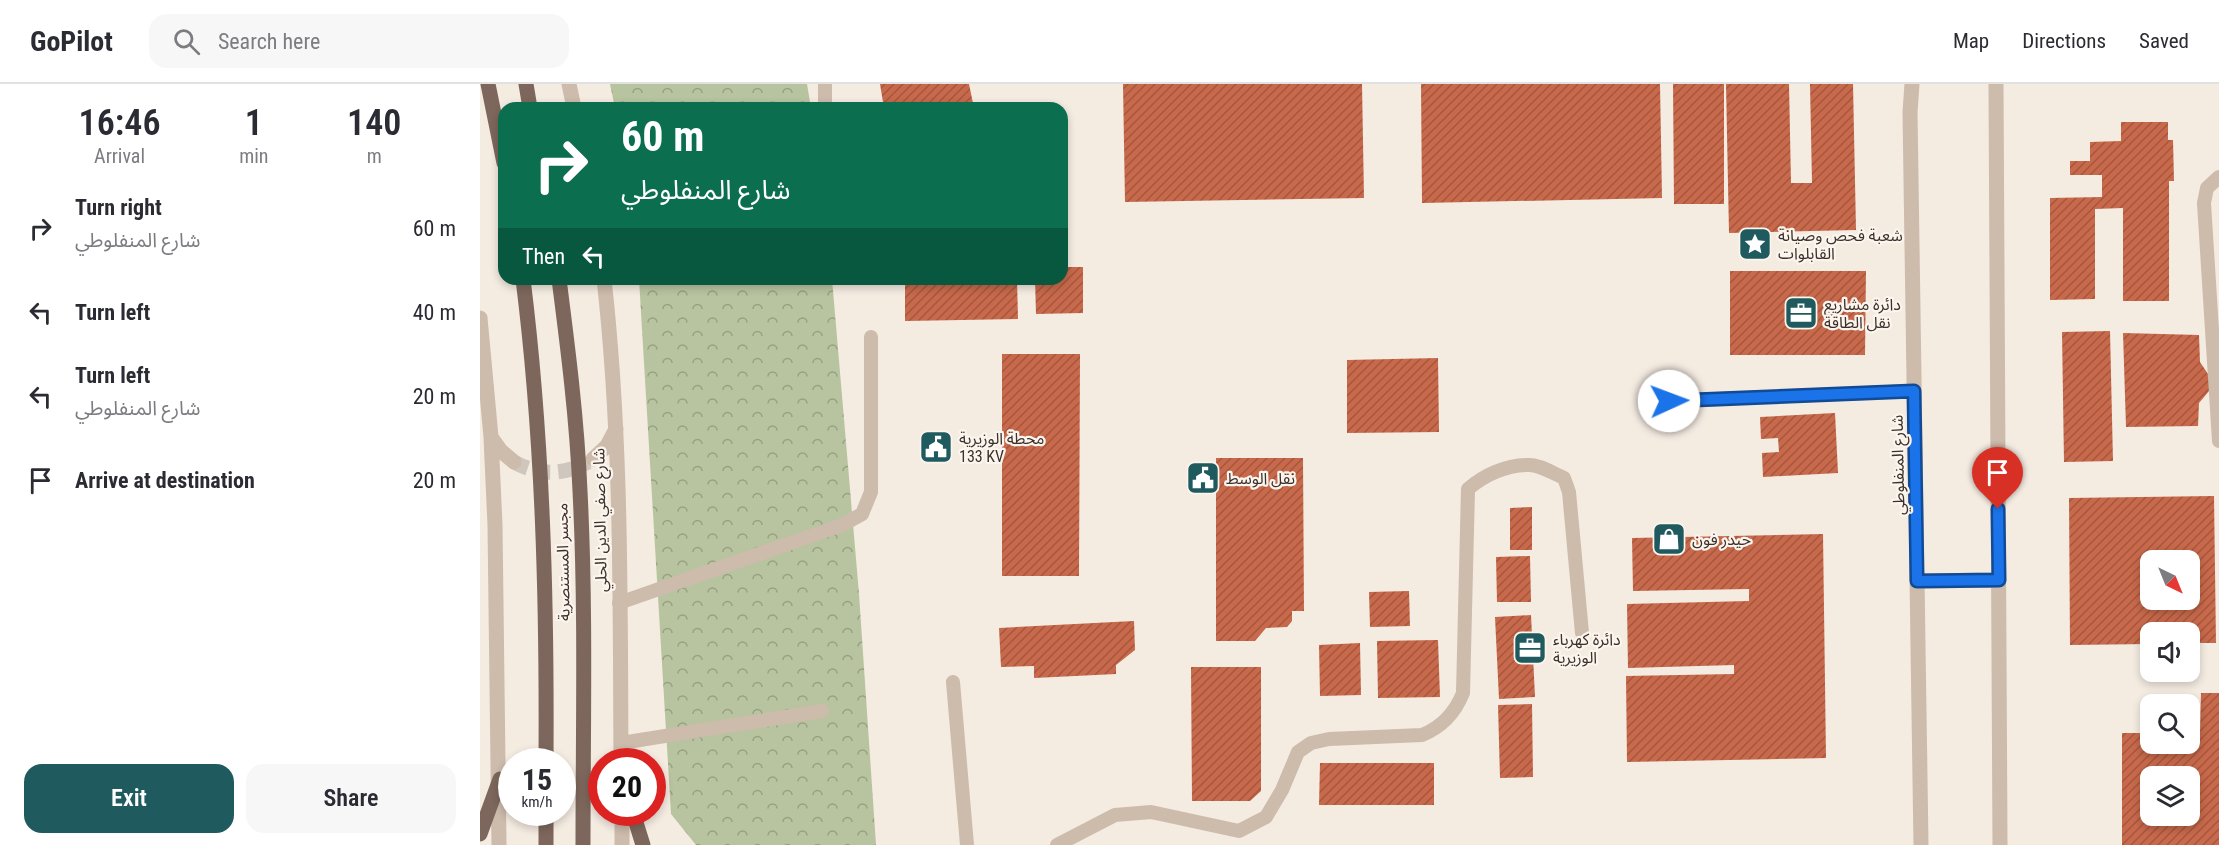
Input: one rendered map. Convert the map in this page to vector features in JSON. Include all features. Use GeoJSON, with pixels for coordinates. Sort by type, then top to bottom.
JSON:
{"type":"FeatureCollection","features":[{"type":"Feature","properties":{"kind":"main road"},"geometry":{"type":"LineString","coordinates":[[488,84],[498,133]]}},
{"type":"Feature","properties":{"kind":"main road"},"geometry":{"type":"LineString","coordinates":[[526,84],[529,102]]}},
{"type":"Feature","properties":{"kind":"main road","name":"مجسر المستنصرية"},"geometry":{"type":"LineString","coordinates":[[524,285],[542,491],[546,748]]}},
{"type":"Feature","properties":{"kind":"main road","name":"مجسر المستنصرية"},"geometry":{"type":"LineString","coordinates":[[560,285],[568,348],[580,491],[583,845]]}},
{"type":"Feature","properties":{"kind":"main road"},"geometry":{"type":"LineString","coordinates":[[480,834],[498,784]]}},
{"type":"Feature","properties":{"kind":"main road"},"geometry":{"type":"LineString","coordinates":[[546,826],[546,845]]}},
{"type":"Feature","properties":{"kind":"main road"},"geometry":{"type":"LineString","coordinates":[[637,826],[643,845]]}},
{"type":"Feature","properties":{"kind":"street"},"geometry":{"type":"LineString","coordinates":[[569,84],[573,102]]}},
{"type":"Feature","properties":{"kind":"street","name":"شارع المنفلوطي"},"geometry":{"type":"LineString","coordinates":[[1912,84],[1910,112],[1921,845]]}},
{"type":"Feature","properties":{"kind":"street"},"geometry":{"type":"LineString","coordinates":[[1996,84],[2000,845]]}},
{"type":"Feature","properties":{"kind":"street","name":"شارع صفي الدين الحلي"},"geometry":{"type":"LineString","coordinates":[[605,285],[616,428],[621,748]]}},
{"type":"Feature","properties":{"kind":"street"},"geometry":{"type":"LineString","coordinates":[[480,318],[491,437],[495,525],[499,748]]}},
{"type":"Feature","properties":{"kind":"street"},"geometry":{"type":"LineString","coordinates":[[593,459],[607,446],[616,428]]}},
{"type":"Feature","properties":{"kind":"street"},"geometry":{"type":"LineString","coordinates":[[491,437],[501,451],[514,462]]}},
{"type":"Feature","properties":{"kind":"street"},"geometry":{"type":"LineString","coordinates":[[1917,581],[1999,580]]}},
{"type":"Feature","properties":{"kind":"street"},"geometry":{"type":"LineString","coordinates":[[499,826],[499,845]]}},
{"type":"Feature","properties":{"kind":"street"},"geometry":{"type":"LineString","coordinates":[[622,826],[622,845]]}},
{"type":"Feature","properties":{"kind":"lane"},"geometry":{"type":"LineString","coordinates":[[825,84],[825,102]]}},
{"type":"Feature","properties":{"kind":"lane"},"geometry":{"type":"LineString","coordinates":[[2219,177],[2207,188],[2204,203],[2219,441]]}},
{"type":"Feature","properties":{"kind":"lane"},"geometry":{"type":"LineString","coordinates":[[619,603],[842,525],[862,514],[868,505],[871,492],[871,337]]}},
{"type":"Feature","properties":{"kind":"lane"},"geometry":{"type":"LineString","coordinates":[[1669,401],[1914,391]]}},
{"type":"Feature","properties":{"kind":"lane"},"geometry":{"type":"LineString","coordinates":[[1057,845],[1115,815],[1151,812],[1239,831],[1266,817],[1282,790],[1298,752],[1311,743],[1329,739],[1422,735],[1445,721],[1456,709],[1463,693],[1468,489],[1480,478],[1498,471],[1530,464],[1564,478],[1569,492],[1582,633]]}},
{"type":"Feature","properties":{"kind":"lane"},"geometry":{"type":"LineString","coordinates":[[953,682],[967,845]]}},
{"type":"Feature","properties":{"kind":"lane"},"geometry":{"type":"LineString","coordinates":[[621,743],[822,711]]}},
{"type":"Feature","properties":{"kind":"green space"},"geometry":{"type":"Polygon","coordinates":[[[610,84],[807,84],[810,102],[614,102],[610,84]]]}},
{"type":"Feature","properties":{"kind":"green space"},"geometry":{"type":"Polygon","coordinates":[[[639,285],[833,285],[859,594],[876,845],[696,845],[671,814],[639,285]]]}},
{"type":"Feature","properties":{"kind":"building"},"geometry":{"type":"Polygon","coordinates":[[[880,84],[969,84],[973,102],[883,102],[880,84]]]}},
{"type":"Feature","properties":{"kind":"building"},"geometry":{"type":"Polygon","coordinates":[[[1123,84],[1362,84],[1364,198],[1125,202],[1123,84]]]}},
{"type":"Feature","properties":{"kind":"building"},"geometry":{"type":"Polygon","coordinates":[[[1421,84],[1660,84],[1662,198],[1422,203],[1421,84]]]}},
{"type":"Feature","properties":{"kind":"building"},"geometry":{"type":"Polygon","coordinates":[[[1673,84],[1724,84],[1724,204],[1674,204],[1673,84]]]}},
{"type":"Feature","properties":{"kind":"building"},"geometry":{"type":"Polygon","coordinates":[[[1726,84],[1789,84],[1791,183],[1812,183],[1810,84],[1853,84],[1856,230],[1729,233],[1726,84]]]}},
{"type":"Feature","properties":{"kind":"building"},"geometry":{"type":"Polygon","coordinates":[[[2121,122],[2168,122],[2168,140],[2173,140],[2174,181],[2169,181],[2169,301],[2123,301],[2123,208],[2095,209],[2095,299],[2050,300],[2050,198],[2102,197],[2102,175],[2070,175],[2070,161],[2090,161],[2090,142],[2121,141],[2121,122]]]}},
{"type":"Feature","properties":{"kind":"building"},"geometry":{"type":"Polygon","coordinates":[[[1068,267],[1083,267],[1083,313],[1036,314],[1035,285],[1068,285],[1068,267]]]}},
{"type":"Feature","properties":{"kind":"building"},"geometry":{"type":"Polygon","coordinates":[[[1730,271],[1866,271],[1865,355],[1730,355],[1730,271]]]}},
{"type":"Feature","properties":{"kind":"building"},"geometry":{"type":"Polygon","coordinates":[[[905,285],[1017,285],[1018,319],[905,321],[905,285]]]}},
{"type":"Feature","properties":{"kind":"building"},"geometry":{"type":"Polygon","coordinates":[[[2110,331],[2113,461],[2064,462],[2062,332],[2110,331]]]}},
{"type":"Feature","properties":{"kind":"building"},"geometry":{"type":"Polygon","coordinates":[[[2123,333],[2199,335],[2200,362],[2210,377],[2209,391],[2199,403],[2198,426],[2126,427],[2123,333]]]}},
{"type":"Feature","properties":{"kind":"building"},"geometry":{"type":"Polygon","coordinates":[[[1002,354],[1080,354],[1079,576],[1002,576],[1002,354]]]}},
{"type":"Feature","properties":{"kind":"building"},"geometry":{"type":"Polygon","coordinates":[[[1438,358],[1439,432],[1347,433],[1347,360],[1438,358]]]}},
{"type":"Feature","properties":{"kind":"building"},"geometry":{"type":"Polygon","coordinates":[[[1835,413],[1838,473],[1763,477],[1762,453],[1779,452],[1778,438],[1761,439],[1760,417],[1835,413]]]}},
{"type":"Feature","properties":{"kind":"building"},"geometry":{"type":"Polygon","coordinates":[[[1216,458],[1303,458],[1304,611],[1292,611],[1292,621],[1287,627],[1266,628],[1255,641],[1216,641],[1216,458]]]}},
{"type":"Feature","properties":{"kind":"building"},"geometry":{"type":"Polygon","coordinates":[[[2214,496],[2216,643],[2200,643],[2200,622],[2140,622],[2140,644],[2070,645],[2069,498],[2214,496]]]}},
{"type":"Feature","properties":{"kind":"building"},"geometry":{"type":"Polygon","coordinates":[[[1532,507],[1532,550],[1510,550],[1510,508],[1532,507]]]}},
{"type":"Feature","properties":{"kind":"building"},"geometry":{"type":"Polygon","coordinates":[[[1823,534],[1826,758],[1627,762],[1626,676],[1734,674],[1734,665],[1628,668],[1627,604],[1749,601],[1749,589],[1633,591],[1632,538],[1823,534]]]}},
{"type":"Feature","properties":{"kind":"building"},"geometry":{"type":"Polygon","coordinates":[[[1530,556],[1531,602],[1497,602],[1496,557],[1530,556]]]}},
{"type":"Feature","properties":{"kind":"building"},"geometry":{"type":"Polygon","coordinates":[[[1409,591],[1410,626],[1370,627],[1369,592],[1409,591]]]}},
{"type":"Feature","properties":{"kind":"building"},"geometry":{"type":"Polygon","coordinates":[[[1531,615],[1535,697],[1499,699],[1495,617],[1531,615]]]}},
{"type":"Feature","properties":{"kind":"building"},"geometry":{"type":"Polygon","coordinates":[[[1134,621],[1135,650],[1116,665],[1116,674],[1034,678],[1034,666],[1001,667],[999,628],[1134,621]]]}},
{"type":"Feature","properties":{"kind":"building"},"geometry":{"type":"Polygon","coordinates":[[[1438,640],[1440,697],[1378,698],[1377,641],[1438,640]]]}},
{"type":"Feature","properties":{"kind":"building"},"geometry":{"type":"Polygon","coordinates":[[[1360,643],[1361,695],[1320,696],[1319,645],[1360,643]]]}},
{"type":"Feature","properties":{"kind":"building"},"geometry":{"type":"Polygon","coordinates":[[[1191,667],[1261,667],[1261,791],[1250,801],[1192,801],[1191,667]]]}},
{"type":"Feature","properties":{"kind":"building"},"geometry":{"type":"Polygon","coordinates":[[[2201,693],[2219,693],[2219,845],[2122,845],[2122,733],[2140,733],[2140,754],[2200,754],[2201,693]]]}},
{"type":"Feature","properties":{"kind":"building"},"geometry":{"type":"Polygon","coordinates":[[[1532,704],[1533,777],[1500,778],[1498,705],[1532,704]]]}},
{"type":"Feature","properties":{"kind":"building"},"geometry":{"type":"Polygon","coordinates":[[[1320,763],[1434,763],[1434,805],[1319,805],[1320,763]]]}},
{"type":"Feature","properties":{"kind":"tunnel"},"geometry":{"type":"LineString","coordinates":[[514,462],[542,472],[561,471],[588,462]]}},
{"type":"Feature","properties":{"kind":"place","name":"شعبة فحص وصيانة القابلوات"},"geometry":{"type":"Point","coordinates":[1755,244]}},
{"type":"Feature","properties":{"kind":"place","name":"دائرة مشاريع نقل الطاقة"},"geometry":{"type":"Point","coordinates":[1801,313]}},
{"type":"Feature","properties":{"kind":"place","name":"محطة الوزيرية 133 KV"},"geometry":{"type":"Point","coordinates":[936,447]}},
{"type":"Feature","properties":{"kind":"place","name":"نقل الوسط"},"geometry":{"type":"Point","coordinates":[1203,478]}},
{"type":"Feature","properties":{"kind":"place","name":"حيدر فون"},"geometry":{"type":"Point","coordinates":[1669,539]}},
{"type":"Feature","properties":{"kind":"place","name":"دائرة كهرباء الوزيرية"},"geometry":{"type":"Point","coordinates":[1530,648]}},
{"type":"Feature","properties":{"kind":"route"},"geometry":{"type":"LineString","coordinates":[[1669,401],[1914,391],[1917,581],[1999,580],[1998,509]]}}]}
